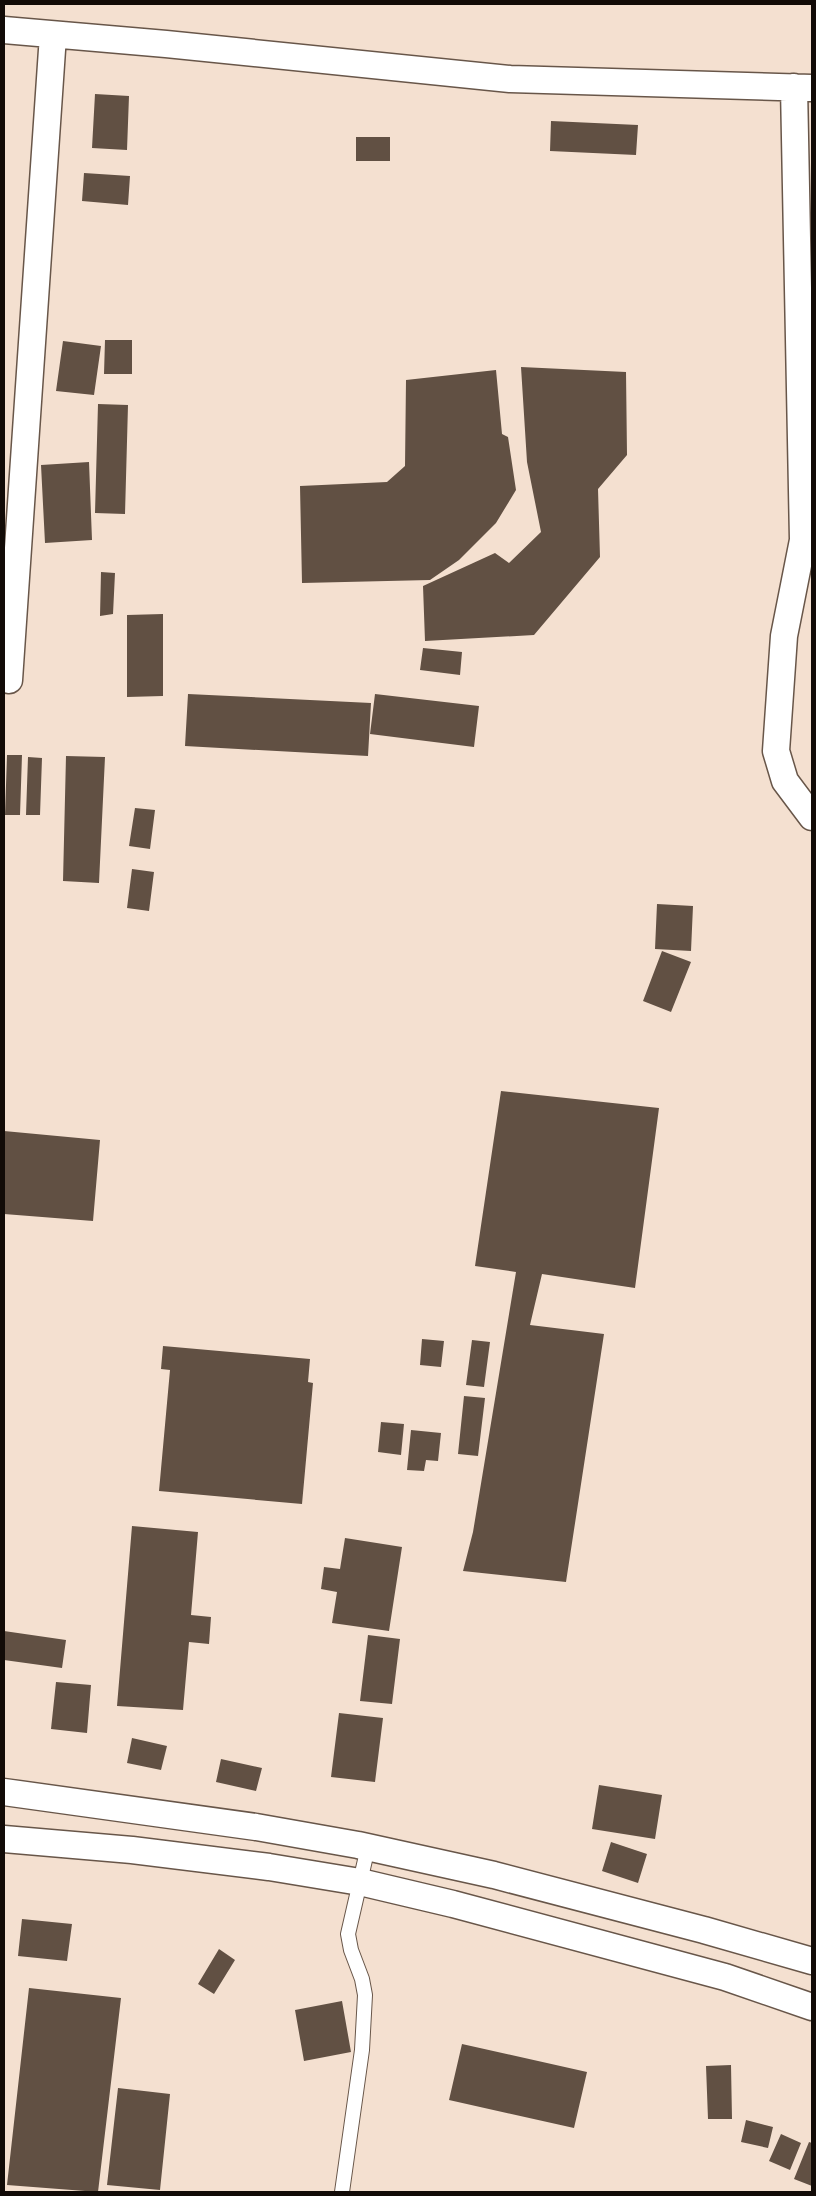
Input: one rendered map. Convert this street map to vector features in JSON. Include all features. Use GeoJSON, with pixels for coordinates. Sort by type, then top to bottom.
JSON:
{"type":"FeatureCollection","features":[{"type":"Feature","properties":{"kind":"street"},"geometry":{"type":"LineString","coordinates":[[4,30],[166,44],[510,79],[803,87],[803,540],[784,636],[776,751],[785,781],[812,817]]}},
{"type":"Feature","properties":{"kind":"street"},"geometry":{"type":"LineString","coordinates":[[9,680],[53,35]]}},
{"type":"Feature","properties":{"kind":"street"},"geometry":{"type":"LineString","coordinates":[[4,1792],[256,1828],[368,1847],[494,1875],[704,1930],[812,1961]]}},
{"type":"Feature","properties":{"kind":"street"},"geometry":{"type":"LineString","coordinates":[[4,1839],[132,1850],[269,1867],[360,1882],[453,1904],[725,1977],[812,2007]]}},
{"type":"Feature","properties":{"kind":"lane"},"geometry":{"type":"LineString","coordinates":[[342,2192],[362,2050],[366,1995],[351,1950],[348,1934],[368,1847]]}},
{"type":"Feature","properties":{"kind":"building"},"geometry":{"type":"Polygon","coordinates":[[[95,94],[129,96],[127,150],[92,148],[95,94]]]}},
{"type":"Feature","properties":{"kind":"building"},"geometry":{"type":"Polygon","coordinates":[[[551,121],[638,125],[636,155],[550,151],[551,121]]]}},
{"type":"Feature","properties":{"kind":"building"},"geometry":{"type":"Polygon","coordinates":[[[356,137],[390,137],[390,161],[356,161],[356,137]]]}},
{"type":"Feature","properties":{"kind":"building"},"geometry":{"type":"Polygon","coordinates":[[[84,173],[130,176],[128,205],[82,201],[84,173]]]}},
{"type":"Feature","properties":{"kind":"building"},"geometry":{"type":"Polygon","coordinates":[[[105,340],[132,340],[132,374],[104,374],[105,340]]]}},
{"type":"Feature","properties":{"kind":"building"},"geometry":{"type":"Polygon","coordinates":[[[63,341],[101,346],[94,395],[56,391],[63,341]]]}},
{"type":"Feature","properties":{"kind":"building"},"geometry":{"type":"Polygon","coordinates":[[[521,367],[626,372],[627,455],[598,489],[600,557],[534,635],[425,641],[423,586],[495,553],[509,563],[541,532],[527,462],[521,367]]]}},
{"type":"Feature","properties":{"kind":"building"},"geometry":{"type":"Polygon","coordinates":[[[496,370],[502,434],[508,437],[516,490],[496,523],[459,560],[430,580],[302,583],[300,486],[387,482],[405,466],[406,380],[496,370]]]}},
{"type":"Feature","properties":{"kind":"building"},"geometry":{"type":"Polygon","coordinates":[[[98,404],[128,405],[125,514],[95,513],[98,404]]]}},
{"type":"Feature","properties":{"kind":"building"},"geometry":{"type":"Polygon","coordinates":[[[89,462],[92,540],[45,543],[41,465],[89,462]]]}},
{"type":"Feature","properties":{"kind":"building"},"geometry":{"type":"Polygon","coordinates":[[[101,572],[115,573],[113,614],[100,616],[101,572]]]}},
{"type":"Feature","properties":{"kind":"building"},"geometry":{"type":"Polygon","coordinates":[[[163,614],[163,696],[127,697],[127,615],[163,614]]]}},
{"type":"Feature","properties":{"kind":"building"},"geometry":{"type":"Polygon","coordinates":[[[423,648],[462,652],[460,675],[420,670],[423,648]]]}},
{"type":"Feature","properties":{"kind":"building"},"geometry":{"type":"Polygon","coordinates":[[[188,694],[371,703],[368,756],[185,746],[188,694]]]}},
{"type":"Feature","properties":{"kind":"building"},"geometry":{"type":"Polygon","coordinates":[[[375,694],[479,706],[474,747],[370,734],[375,694]]]}},
{"type":"Feature","properties":{"kind":"building"},"geometry":{"type":"Polygon","coordinates":[[[7,755],[22,755],[20,815],[5,815],[7,755]]]}},
{"type":"Feature","properties":{"kind":"building"},"geometry":{"type":"Polygon","coordinates":[[[66,756],[105,757],[99,883],[63,881],[66,756]]]}},
{"type":"Feature","properties":{"kind":"building"},"geometry":{"type":"Polygon","coordinates":[[[28,757],[42,758],[40,815],[26,815],[28,757]]]}},
{"type":"Feature","properties":{"kind":"building"},"geometry":{"type":"Polygon","coordinates":[[[135,808],[155,810],[150,849],[129,846],[135,808]]]}},
{"type":"Feature","properties":{"kind":"building"},"geometry":{"type":"Polygon","coordinates":[[[132,869],[154,872],[149,911],[127,908],[132,869]]]}},
{"type":"Feature","properties":{"kind":"building"},"geometry":{"type":"Polygon","coordinates":[[[657,904],[693,906],[691,951],[655,949],[657,904]]]}},
{"type":"Feature","properties":{"kind":"building"},"geometry":{"type":"Polygon","coordinates":[[[662,951],[691,962],[671,1012],[643,1001],[662,951]]]}},
{"type":"Feature","properties":{"kind":"building"},"geometry":{"type":"Polygon","coordinates":[[[501,1091],[659,1108],[635,1288],[542,1274],[530,1325],[604,1334],[566,1582],[463,1571],[473,1532],[516,1272],[475,1266],[501,1091]]]}},
{"type":"Feature","properties":{"kind":"building"},"geometry":{"type":"Polygon","coordinates":[[[4,1131],[100,1140],[93,1221],[4,1214],[4,1131]]]}},
{"type":"Feature","properties":{"kind":"building"},"geometry":{"type":"Polygon","coordinates":[[[422,1339],[444,1341],[441,1367],[420,1365],[422,1339]]]}},
{"type":"Feature","properties":{"kind":"building"},"geometry":{"type":"Polygon","coordinates":[[[472,1340],[490,1342],[484,1387],[466,1385],[472,1340]]]}},
{"type":"Feature","properties":{"kind":"building"},"geometry":{"type":"Polygon","coordinates":[[[163,1346],[310,1359],[308,1382],[313,1383],[302,1504],[159,1491],[170,1370],[161,1369],[163,1346]]]}},
{"type":"Feature","properties":{"kind":"building"},"geometry":{"type":"Polygon","coordinates":[[[464,1396],[485,1398],[478,1456],[458,1454],[464,1396]]]}},
{"type":"Feature","properties":{"kind":"building"},"geometry":{"type":"Polygon","coordinates":[[[381,1422],[404,1424],[401,1455],[378,1452],[381,1422]]]}},
{"type":"Feature","properties":{"kind":"building"},"geometry":{"type":"Polygon","coordinates":[[[411,1430],[441,1433],[438,1461],[426,1460],[424,1471],[407,1470],[411,1430]]]}},
{"type":"Feature","properties":{"kind":"building"},"geometry":{"type":"Polygon","coordinates":[[[132,1526],[198,1532],[191,1615],[211,1617],[209,1644],[189,1642],[183,1710],[117,1706],[132,1526]]]}},
{"type":"Feature","properties":{"kind":"building"},"geometry":{"type":"Polygon","coordinates":[[[345,1538],[402,1547],[389,1631],[332,1623],[337,1592],[321,1589],[324,1567],[340,1569],[345,1538]]]}},
{"type":"Feature","properties":{"kind":"building"},"geometry":{"type":"Polygon","coordinates":[[[4,1631],[66,1640],[62,1668],[4,1660],[4,1631]]]}},
{"type":"Feature","properties":{"kind":"building"},"geometry":{"type":"Polygon","coordinates":[[[368,1635],[400,1639],[392,1704],[360,1701],[368,1635]]]}},
{"type":"Feature","properties":{"kind":"building"},"geometry":{"type":"Polygon","coordinates":[[[56,1682],[91,1685],[87,1733],[51,1729],[56,1682]]]}},
{"type":"Feature","properties":{"kind":"building"},"geometry":{"type":"Polygon","coordinates":[[[339,1713],[383,1718],[375,1782],[331,1777],[339,1713]]]}},
{"type":"Feature","properties":{"kind":"building"},"geometry":{"type":"Polygon","coordinates":[[[132,1738],[167,1746],[161,1770],[127,1763],[132,1738]]]}},
{"type":"Feature","properties":{"kind":"building"},"geometry":{"type":"Polygon","coordinates":[[[221,1759],[262,1768],[256,1791],[216,1782],[221,1759]]]}},
{"type":"Feature","properties":{"kind":"building"},"geometry":{"type":"Polygon","coordinates":[[[599,1785],[662,1795],[655,1839],[592,1829],[599,1785]]]}},
{"type":"Feature","properties":{"kind":"building"},"geometry":{"type":"Polygon","coordinates":[[[611,1842],[647,1854],[638,1883],[602,1871],[611,1842]]]}},
{"type":"Feature","properties":{"kind":"building"},"geometry":{"type":"Polygon","coordinates":[[[22,1919],[72,1924],[67,1961],[18,1956],[22,1919]]]}},
{"type":"Feature","properties":{"kind":"building"},"geometry":{"type":"Polygon","coordinates":[[[219,1949],[235,1960],[214,1994],[198,1984],[219,1949]]]}},
{"type":"Feature","properties":{"kind":"building"},"geometry":{"type":"Polygon","coordinates":[[[29,1988],[121,1998],[98,2192],[7,2185],[29,1988]]]}},
{"type":"Feature","properties":{"kind":"building"},"geometry":{"type":"Polygon","coordinates":[[[342,2001],[351,2052],[304,2061],[295,2010],[342,2001]]]}},
{"type":"Feature","properties":{"kind":"building"},"geometry":{"type":"Polygon","coordinates":[[[462,2044],[587,2072],[574,2128],[449,2100],[462,2044]]]}},
{"type":"Feature","properties":{"kind":"building"},"geometry":{"type":"Polygon","coordinates":[[[731,2065],[732,2119],[708,2119],[706,2066],[731,2065]]]}},
{"type":"Feature","properties":{"kind":"building"},"geometry":{"type":"Polygon","coordinates":[[[118,2088],[170,2094],[160,2190],[107,2185],[118,2088]]]}},
{"type":"Feature","properties":{"kind":"building"},"geometry":{"type":"Polygon","coordinates":[[[746,2120],[773,2127],[768,2148],[741,2142],[746,2120]]]}},
{"type":"Feature","properties":{"kind":"building"},"geometry":{"type":"Polygon","coordinates":[[[781,2134],[801,2143],[790,2170],[769,2161],[781,2134]]]}},
{"type":"Feature","properties":{"kind":"building"},"geometry":{"type":"Polygon","coordinates":[[[809,2142],[812,2143],[812,2186],[794,2179],[809,2142]]]}}]}
